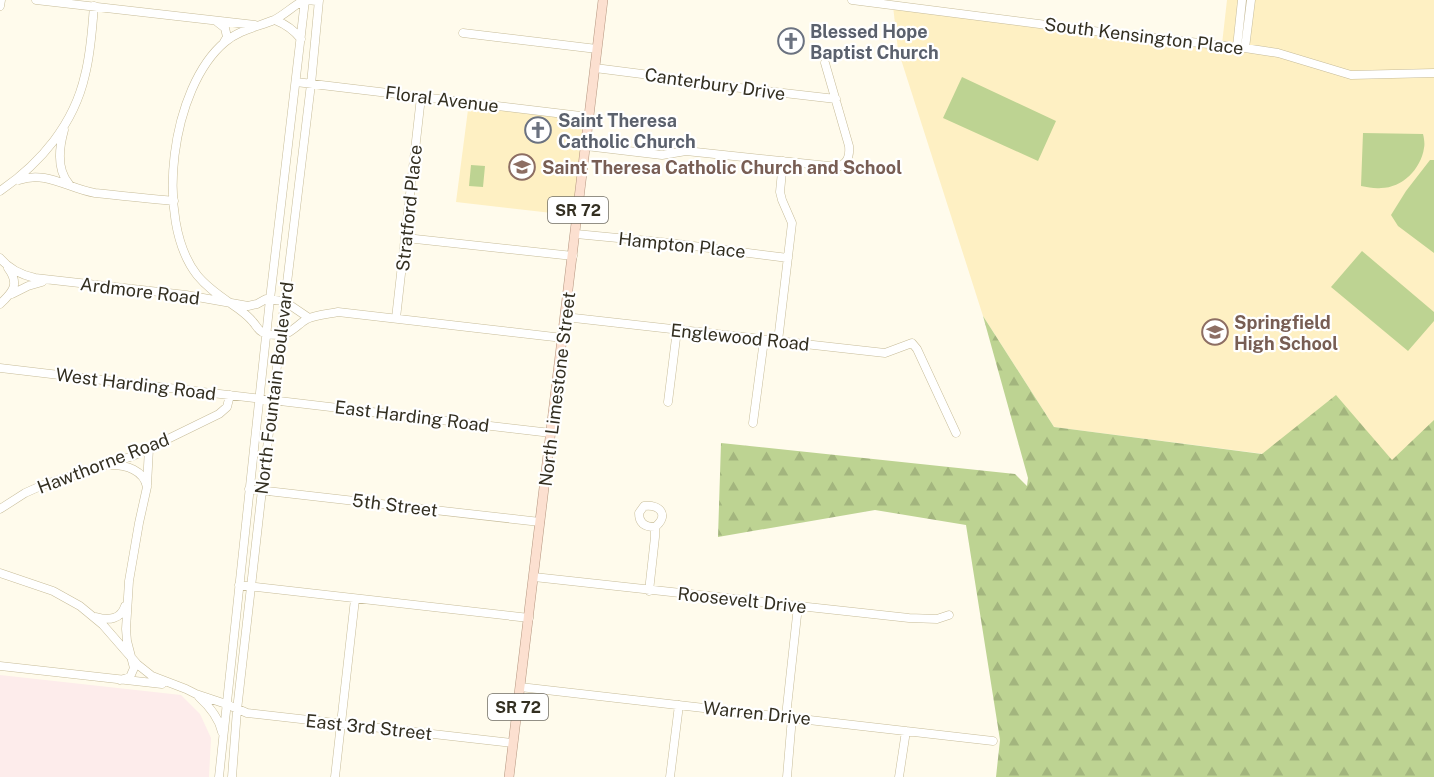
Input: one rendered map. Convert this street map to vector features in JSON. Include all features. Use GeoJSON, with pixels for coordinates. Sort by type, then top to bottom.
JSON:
{"type":"FeatureCollection","features":[{"type":"Feature","properties":{"kind":"main road","name":"North Limestone Street"},"geometry":{"type":"LineString","coordinates":[[509,777],[603,0]]}},
{"type":"Feature","properties":{"kind":"street"},"geometry":{"type":"LineString","coordinates":[[0,6],[1,0]]}},
{"type":"Feature","properties":{"kind":"street"},"geometry":{"type":"LineString","coordinates":[[36,0],[260,25]]}},
{"type":"Feature","properties":{"kind":"street"},"geometry":{"type":"LineString","coordinates":[[319,0],[305,0],[275,20],[236,35],[223,44],[206,63],[184,108],[173,164],[174,201],[180,237],[196,274],[215,293],[248,316],[261,332],[266,333],[281,335],[288,333],[309,318],[338,312],[563,338]]}},
{"type":"Feature","properties":{"kind":"street","name":"North Fountain Boulevard"},"geometry":{"type":"LineString","coordinates":[[219,777],[266,333],[305,0]]}},
{"type":"Feature","properties":{"kind":"street","name":"North Fountain Boulevard"},"geometry":{"type":"LineString","coordinates":[[232,777],[237,710],[319,0]]}},
{"type":"Feature","properties":{"kind":"street","name":"South Kensington Place"},"geometry":{"type":"LineString","coordinates":[[852,0],[1109,33],[1241,47],[1278,53],[1352,75],[1434,73]]}},
{"type":"Feature","properties":{"kind":"street"},"geometry":{"type":"LineString","coordinates":[[1241,47],[1242,0]]}},
{"type":"Feature","properties":{"kind":"street"},"geometry":{"type":"LineString","coordinates":[[1241,47],[1251,0]]}},
{"type":"Feature","properties":{"kind":"street"},"geometry":{"type":"LineString","coordinates":[[0,191],[38,160],[65,125],[74,108],[85,75],[94,6]]}},
{"type":"Feature","properties":{"kind":"street"},"geometry":{"type":"LineString","coordinates":[[214,20],[225,28],[226,37],[223,44]]}},
{"type":"Feature","properties":{"kind":"street"},"geometry":{"type":"LineString","coordinates":[[275,20],[284,24],[301,39]]}},
{"type":"Feature","properties":{"kind":"street"},"geometry":{"type":"LineString","coordinates":[[463,33],[597,49]]}},
{"type":"Feature","properties":{"kind":"street"},"geometry":{"type":"LineString","coordinates":[[586,146],[662,155],[686,151],[838,167],[844,164],[850,153],[825,63]]}},
{"type":"Feature","properties":{"kind":"street","name":"Canterbury Drive"},"geometry":{"type":"LineString","coordinates":[[595,68],[680,81],[836,99]]}},
{"type":"Feature","properties":{"kind":"street","name":"Floral Avenue"},"geometry":{"type":"LineString","coordinates":[[296,82],[589,117]]}},
{"type":"Feature","properties":{"kind":"street","name":"Stratford Place"},"geometry":{"type":"LineString","coordinates":[[396,318],[421,97]]}},
{"type":"Feature","properties":{"kind":"street"},"geometry":{"type":"LineString","coordinates":[[65,125],[61,148],[61,168],[66,180],[72,186]]}},
{"type":"Feature","properties":{"kind":"street"},"geometry":{"type":"LineString","coordinates":[[778,341],[792,223],[780,192],[783,161]]}},
{"type":"Feature","properties":{"kind":"street"},"geometry":{"type":"LineString","coordinates":[[12,183],[24,178],[40,177],[60,181],[84,191],[174,201]]}},
{"type":"Feature","properties":{"kind":"street","name":"Hampton Place"},"geometry":{"type":"LineString","coordinates":[[576,234],[788,258]]}},
{"type":"Feature","properties":{"kind":"street"},"geometry":{"type":"LineString","coordinates":[[406,238],[573,256]]}},
{"type":"Feature","properties":{"kind":"street"},"geometry":{"type":"LineString","coordinates":[[3,262],[14,280],[13,290],[8,297]]}},
{"type":"Feature","properties":{"kind":"street","name":"Ardmore Road"},"geometry":{"type":"LineString","coordinates":[[3,262],[27,276],[52,280],[186,295],[248,306],[270,299],[284,301]]}},
{"type":"Feature","properties":{"kind":"street"},"geometry":{"type":"LineString","coordinates":[[0,304],[16,291],[52,280]]}},
{"type":"Feature","properties":{"kind":"street"},"geometry":{"type":"LineString","coordinates":[[284,301],[309,318]]}},
{"type":"Feature","properties":{"kind":"street","name":"Englewood Road"},"geometry":{"type":"LineString","coordinates":[[566,317],[885,353],[912,343],[956,433]]}},
{"type":"Feature","properties":{"kind":"street"},"geometry":{"type":"LineString","coordinates":[[668,402],[677,330]]}},
{"type":"Feature","properties":{"kind":"street"},"geometry":{"type":"LineString","coordinates":[[753,423],[764,340]]}},
{"type":"Feature","properties":{"kind":"street","name":"West Harding Road"},"geometry":{"type":"LineString","coordinates":[[0,368],[273,400]]}},
{"type":"Feature","properties":{"kind":"street","name":"Hawthorne Road"},"geometry":{"type":"LineString","coordinates":[[0,510],[43,485],[133,456],[219,414],[227,407],[230,395]]}},
{"type":"Feature","properties":{"kind":"street","name":"East Harding Road"},"geometry":{"type":"LineString","coordinates":[[273,400],[551,433]]}},
{"type":"Feature","properties":{"kind":"street"},"geometry":{"type":"LineString","coordinates":[[120,680],[133,673],[126,629],[127,602],[132,559],[149,475],[149,448]]}},
{"type":"Feature","properties":{"kind":"street"},"geometry":{"type":"LineString","coordinates":[[103,465],[120,465],[131,469],[144,478],[147,486]]}},
{"type":"Feature","properties":{"kind":"street","name":"5th Street"},"geometry":{"type":"LineString","coordinates":[[249,489],[540,522]]}},
{"type":"Feature","properties":{"kind":"street"},"geometry":{"type":"LineString","coordinates":[[649,591],[654,527]]}},
{"type":"Feature","properties":{"kind":"street"},"geometry":{"type":"LineString","coordinates":[[0,573],[53,591],[102,619],[112,619],[122,613],[127,602]]}},
{"type":"Feature","properties":{"kind":"street","name":"Roosevelt Drive"},"geometry":{"type":"LineString","coordinates":[[534,578],[909,618],[937,619],[949,615]]}},
{"type":"Feature","properties":{"kind":"street"},"geometry":{"type":"LineString","coordinates":[[239,585],[529,618]]}},
{"type":"Feature","properties":{"kind":"street"},"geometry":{"type":"LineString","coordinates":[[335,777],[355,599]]}},
{"type":"Feature","properties":{"kind":"street"},"geometry":{"type":"LineString","coordinates":[[787,777],[789,717],[798,606]]}},
{"type":"Feature","properties":{"kind":"street"},"geometry":{"type":"LineString","coordinates":[[93,615],[144,671],[176,686]]}},
{"type":"Feature","properties":{"kind":"street"},"geometry":{"type":"LineString","coordinates":[[0,666],[176,686]]}},
{"type":"Feature","properties":{"kind":"street","name":"East 3rd Street"},"geometry":{"type":"LineString","coordinates":[[176,686],[247,713],[513,743]]}},
{"type":"Feature","properties":{"kind":"street","name":"Warren Drive"},"geometry":{"type":"LineString","coordinates":[[520,687],[993,741]]}},
{"type":"Feature","properties":{"kind":"street"},"geometry":{"type":"LineString","coordinates":[[196,694],[213,713],[223,736]]}},
{"type":"Feature","properties":{"kind":"street"},"geometry":{"type":"LineString","coordinates":[[670,777],[679,705]]}},
{"type":"Feature","properties":{"kind":"street"},"geometry":{"type":"LineString","coordinates":[[898,777],[906,731]]}},
{"type":"Feature","properties":{"kind":"shaded area"},"geometry":{"type":"Polygon","coordinates":[[[1227,0],[1434,0],[1434,476],[1054,427],[983,316],[898,50],[893,6],[1222,44],[1227,0]]]}},
{"type":"Feature","properties":{"kind":"shaded area","name":"Saint Theresa Catholic Church and School"},"geometry":{"type":"Polygon","coordinates":[[[469,102],[589,117],[578,216],[456,202],[469,102]]]}},
{"type":"Feature","properties":{"kind":"shaded area"},"geometry":{"type":"Polygon","coordinates":[[[0,675],[181,695],[200,714],[211,738],[209,777],[0,777],[0,675]]]}},
{"type":"Feature","properties":{"kind":"green space"},"geometry":{"type":"Polygon","coordinates":[[[962,77],[1056,121],[1038,161],[943,118],[962,77]]]}},
{"type":"Feature","properties":{"kind":"green space"},"geometry":{"type":"Polygon","coordinates":[[[1363,133],[1423,134],[1422,156],[1415,170],[1396,185],[1379,188],[1361,186],[1363,133]]]}},
{"type":"Feature","properties":{"kind":"green space"},"geometry":{"type":"Polygon","coordinates":[[[1430,160],[1434,160],[1434,253],[1398,226],[1391,215],[1430,160]]]}},
{"type":"Feature","properties":{"kind":"green space"},"geometry":{"type":"Polygon","coordinates":[[[471,165],[485,166],[483,187],[469,186],[471,165]]]}},
{"type":"Feature","properties":{"kind":"green space"},"geometry":{"type":"Polygon","coordinates":[[[1362,251],[1434,312],[1434,321],[1408,351],[1331,287],[1362,251]]]}},
{"type":"Feature","properties":{"kind":"green space"},"geometry":{"type":"Polygon","coordinates":[[[983,316],[1054,427],[1262,454],[1336,395],[1392,460],[1434,420],[1434,777],[996,777],[1000,740],[966,525],[875,510],[718,537],[721,443],[1015,474],[1027,486],[1028,478],[983,316]]]}},
{"type":"Feature","properties":{"kind":"place","name":"Blessed Hope Baptist Church"},"geometry":{"type":"Point","coordinates":[791,41]}},
{"type":"Feature","properties":{"kind":"place","name":"Saint Theresa Catholic Church"},"geometry":{"type":"Point","coordinates":[538,130]}},
{"type":"Feature","properties":{"kind":"place","name":"Saint Theresa Catholic Church and School"},"geometry":{"type":"Point","coordinates":[522,167]}},
{"type":"Feature","properties":{"kind":"place","name":"Springfield High School"},"geometry":{"type":"Point","coordinates":[1215,332]}}]}
